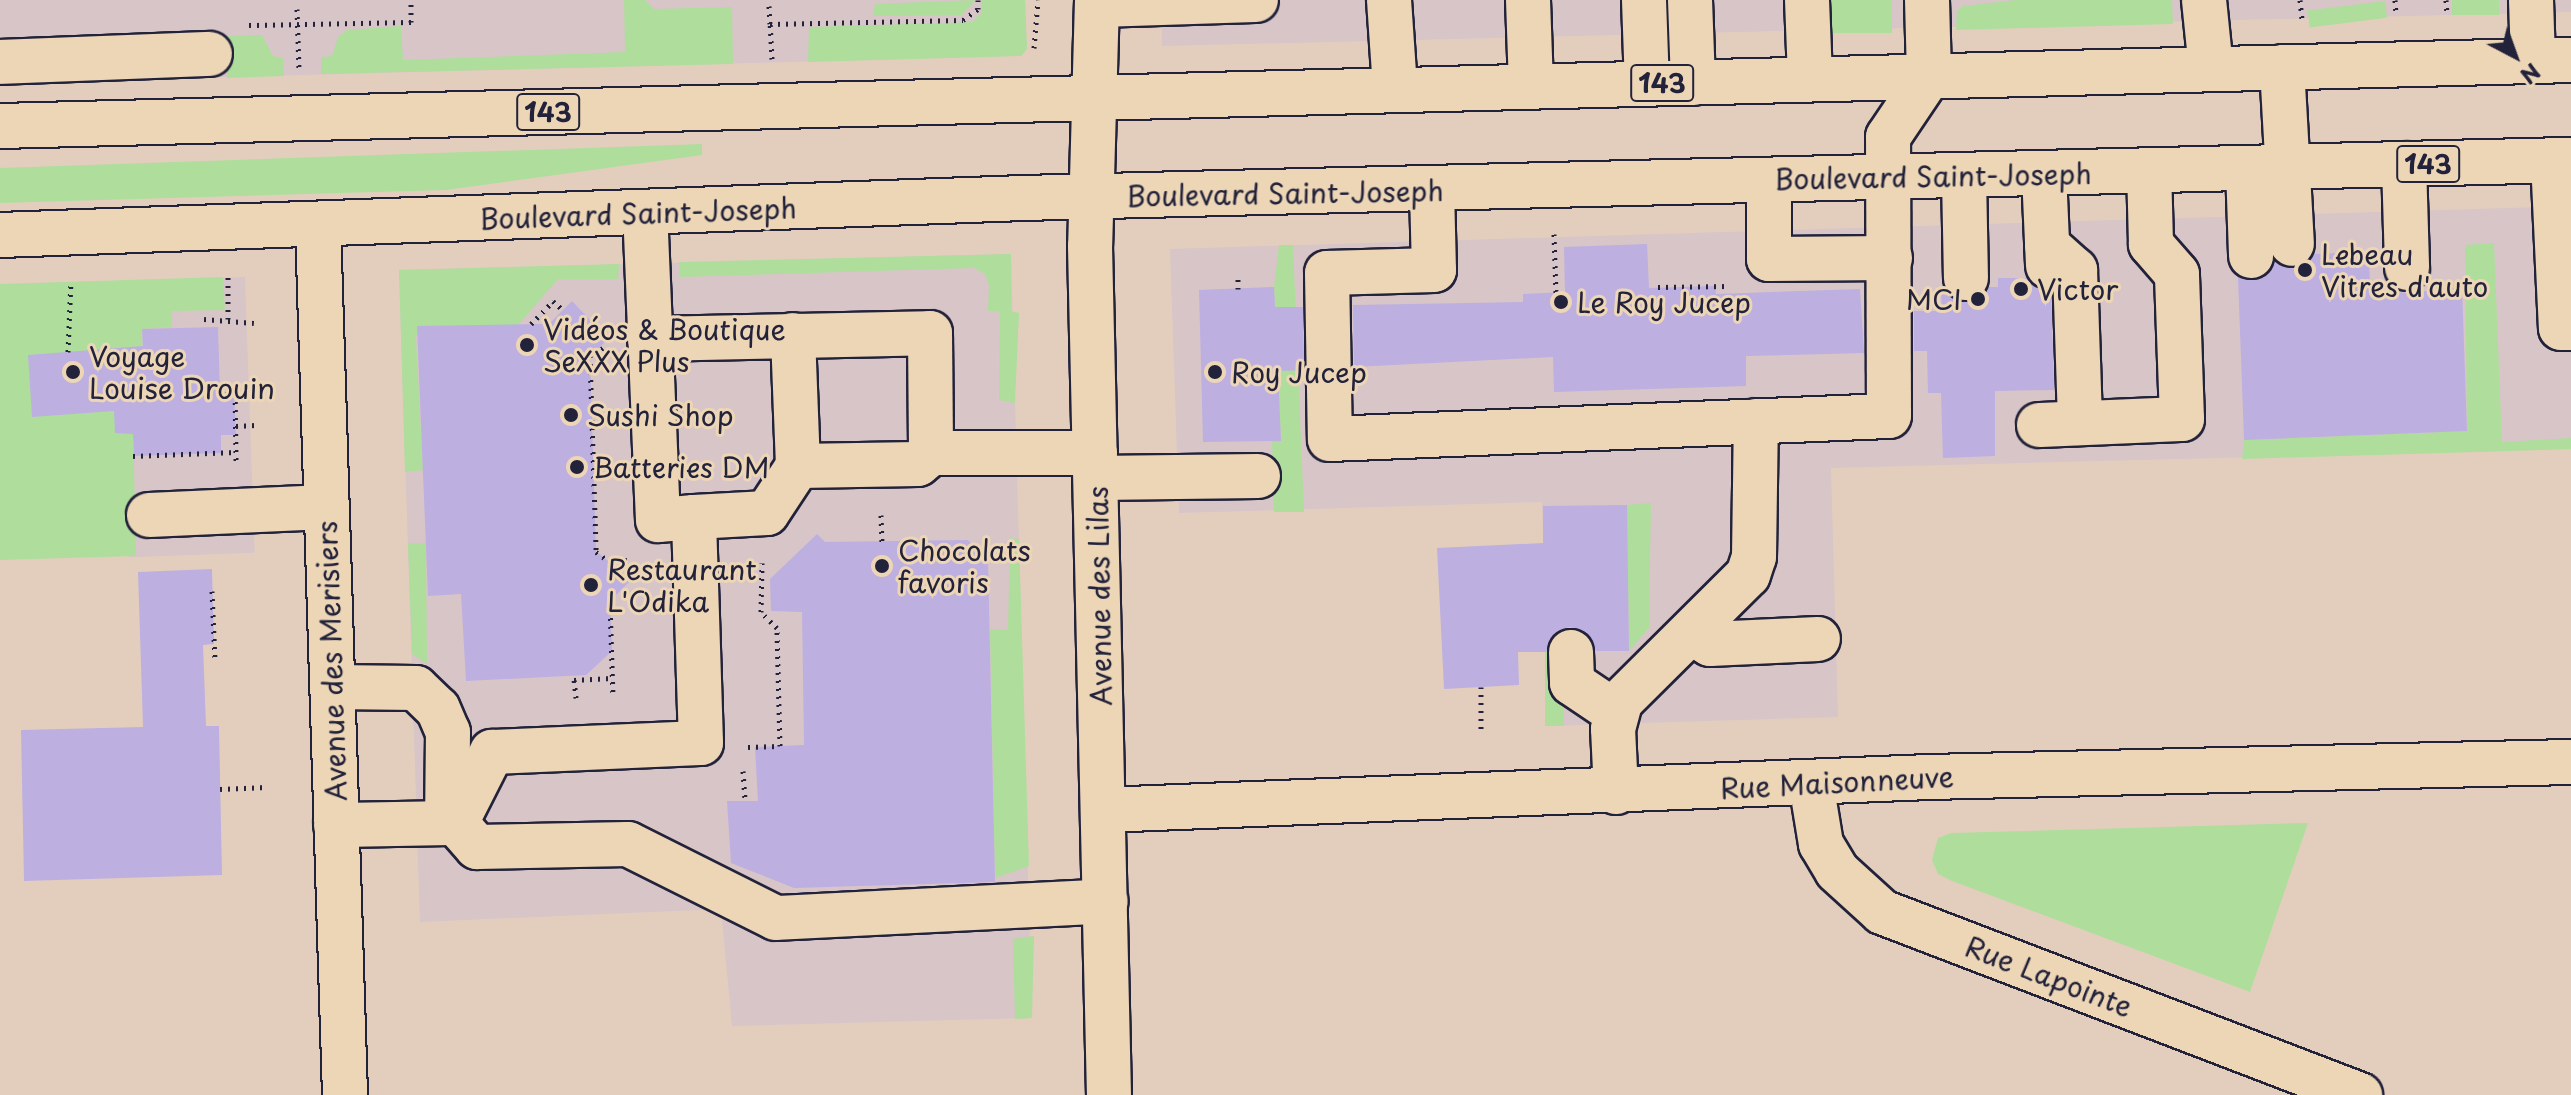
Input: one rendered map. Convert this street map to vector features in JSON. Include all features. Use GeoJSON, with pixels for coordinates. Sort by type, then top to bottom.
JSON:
{"type":"FeatureCollection","features":[{"type":"Feature","properties":{"kind":"main road"},"geometry":{"type":"LineString","coordinates":[[1098,3],[1256,0]]}},
{"type":"Feature","properties":{"kind":"main road"},"geometry":{"type":"LineString","coordinates":[[1389,0],[1395,89]]}},
{"type":"Feature","properties":{"kind":"main road"},"geometry":{"type":"LineString","coordinates":[[1528,0],[1531,86]]}},
{"type":"Feature","properties":{"kind":"main road"},"geometry":{"type":"LineString","coordinates":[[1644,0],[1647,84]]}},
{"type":"Feature","properties":{"kind":"main road"},"geometry":{"type":"LineString","coordinates":[[1690,0],[1693,83]]}},
{"type":"Feature","properties":{"kind":"main road"},"geometry":{"type":"LineString","coordinates":[[1807,0],[1810,79]]}},
{"type":"Feature","properties":{"kind":"main road"},"geometry":{"type":"LineString","coordinates":[[1432,189],[1434,270],[1327,273],[1330,439],[1889,416],[1888,137],[1929,76],[1927,0]]}},
{"type":"Feature","properties":{"kind":"main road"},"geometry":{"type":"LineString","coordinates":[[2204,0],[2211,69]]}},
{"type":"Feature","properties":{"kind":"main road"},"geometry":{"type":"LineString","coordinates":[[2531,0],[2552,61]]}},
{"type":"Feature","properties":{"kind":"main road","name":"Avenue des Lilas"},"geometry":{"type":"LineString","coordinates":[[1098,3],[1091,198],[1109,1095]]}},
{"type":"Feature","properties":{"kind":"main road"},"geometry":{"type":"LineString","coordinates":[[0,62],[210,54]]}},
{"type":"Feature","properties":{"kind":"main road","name":"143"},"geometry":{"type":"LineString","coordinates":[[0,126],[2552,61]]}},
{"type":"Feature","properties":{"kind":"main road"},"geometry":{"type":"LineString","coordinates":[[2272,250],[2266,168],[2282,67]]}},
{"type":"Feature","properties":{"kind":"main road"},"geometry":{"type":"LineString","coordinates":[[2562,160],[2561,328],[2571,328]]}},
{"type":"Feature","properties":{"kind":"main road","name":"Boulevard Saint-Joseph"},"geometry":{"type":"LineString","coordinates":[[0,235],[1091,198],[2562,160]]}},
{"type":"Feature","properties":{"kind":"main road"},"geometry":{"type":"LineString","coordinates":[[2404,164],[2407,268]]}},
{"type":"Feature","properties":{"kind":"main road"},"geometry":{"type":"LineString","coordinates":[[2044,173],[2047,256],[2075,270],[2060,424],[2182,419],[2177,274],[2151,244],[2149,170]]}},
{"type":"Feature","properties":{"kind":"main road"},"geometry":{"type":"LineString","coordinates":[[1964,176],[1966,278]]}},
{"type":"Feature","properties":{"kind":"main road"},"geometry":{"type":"LineString","coordinates":[[1769,180],[1769,259],[1890,258]]}},
{"type":"Feature","properties":{"kind":"main road"},"geometry":{"type":"LineString","coordinates":[[645,213],[658,520],[767,513],[798,466],[793,335]]}},
{"type":"Feature","properties":{"kind":"main road","name":"Avenue des Merisiers"},"geometry":{"type":"LineString","coordinates":[[318,226],[345,1095]]}},
{"type":"Feature","properties":{"kind":"main road"},"geometry":{"type":"LineString","coordinates":[[650,339],[930,333],[931,453]]}},
{"type":"Feature","properties":{"kind":"main road"},"geometry":{"type":"LineString","coordinates":[[1616,792],[1615,712],[1735,592],[1754,557],[1756,421]]}},
{"type":"Feature","properties":{"kind":"main road"},"geometry":{"type":"LineString","coordinates":[[798,466],[918,464],[931,453],[1258,476]]}},
{"type":"Feature","properties":{"kind":"main road"},"geometry":{"type":"LineString","coordinates":[[149,515],[326,507]]}},
{"type":"Feature","properties":{"kind":"main road"},"geometry":{"type":"LineString","coordinates":[[452,823],[492,752],[701,743],[694,517]]}},
{"type":"Feature","properties":{"kind":"main road"},"geometry":{"type":"LineString","coordinates":[[1692,633],[1710,644],[1818,639]]}},
{"type":"Feature","properties":{"kind":"main road"},"geometry":{"type":"LineString","coordinates":[[1571,652],[1572,683],[1615,712]]}},
{"type":"Feature","properties":{"kind":"main road"},"geometry":{"type":"LineString","coordinates":[[332,687],[416,688],[438,709],[448,732],[452,823],[477,847],[628,844],[776,918],[1106,901]]}},
{"type":"Feature","properties":{"kind":"main road","name":"Rue Maisonneuve"},"geometry":{"type":"LineString","coordinates":[[1104,810],[1811,783],[2571,762]]}},
{"type":"Feature","properties":{"kind":"main road","name":"Rue Lapointe"},"geometry":{"type":"LineString","coordinates":[[1811,783],[1821,844],[1837,871],[1882,912],[2360,1095]]}},
{"type":"Feature","properties":{"kind":"main road"},"geometry":{"type":"LineString","coordinates":[[336,825],[452,823]]}},
{"type":"Feature","properties":{"kind":"path"},"geometry":{"type":"LineString","coordinates":[[411,0],[411,22]]}},
{"type":"Feature","properties":{"kind":"path"},"geometry":{"type":"LineString","coordinates":[[770,24],[963,20],[978,9],[978,0]]}},
{"type":"Feature","properties":{"kind":"path"},"geometry":{"type":"LineString","coordinates":[[1031,61],[1038,36],[1038,0]]}},
{"type":"Feature","properties":{"kind":"path"},"geometry":{"type":"LineString","coordinates":[[769,6],[772,69]]}},
{"type":"Feature","properties":{"kind":"path"},"geometry":{"type":"LineString","coordinates":[[297,9],[299,83]]}},
{"type":"Feature","properties":{"kind":"path"},"geometry":{"type":"LineString","coordinates":[[1554,230],[1556,293]]}},
{"type":"Feature","properties":{"kind":"path"},"geometry":{"type":"LineString","coordinates":[[228,270],[228,323],[254,323]]}},
{"type":"Feature","properties":{"kind":"path"},"geometry":{"type":"LineString","coordinates":[[68,352],[71,275]]}},
{"type":"Feature","properties":{"kind":"path"},"geometry":{"type":"LineString","coordinates":[[1238,279],[1238,289]]}},
{"type":"Feature","properties":{"kind":"path"},"geometry":{"type":"LineString","coordinates":[[1658,287],[1746,285]]}},
{"type":"Feature","properties":{"kind":"path"},"geometry":{"type":"LineString","coordinates":[[531,324],[553,301],[563,310]]}},
{"type":"Feature","properties":{"kind":"path"},"geometry":{"type":"LineString","coordinates":[[204,319],[228,319]]}},
{"type":"Feature","properties":{"kind":"path"},"geometry":{"type":"LineString","coordinates":[[599,348],[590,356],[596,552],[609,561]]}},
{"type":"Feature","properties":{"kind":"path"},"geometry":{"type":"LineString","coordinates":[[228,393],[228,386],[235,386],[236,426],[256,425]]}},
{"type":"Feature","properties":{"kind":"path"},"geometry":{"type":"LineString","coordinates":[[133,456],[236,452]]}},
{"type":"Feature","properties":{"kind":"path"},"geometry":{"type":"LineString","coordinates":[[881,508],[882,542]]}},
{"type":"Feature","properties":{"kind":"path"},"geometry":{"type":"LineString","coordinates":[[745,801],[742,747],[780,746],[777,628],[761,612],[762,558]]}},
{"type":"Feature","properties":{"kind":"path"},"geometry":{"type":"LineString","coordinates":[[212,591],[215,660]]}},
{"type":"Feature","properties":{"kind":"path"},"geometry":{"type":"LineString","coordinates":[[610,602],[613,704]]}},
{"type":"Feature","properties":{"kind":"path"},"geometry":{"type":"LineString","coordinates":[[574,680],[612,678]]}},
{"type":"Feature","properties":{"kind":"path"},"geometry":{"type":"LineString","coordinates":[[1481,687],[1481,731]]}},
{"type":"Feature","properties":{"kind":"path"},"geometry":{"type":"LineString","coordinates":[[220,789],[267,787]]}},
{"type":"Feature","properties":{"kind":"shaded area"},"geometry":{"type":"Polygon","coordinates":[[[0,0],[1025,0],[1027,49],[1021,56],[0,83],[0,0]]]}},
{"type":"Feature","properties":{"kind":"shaded area"},"geometry":{"type":"Polygon","coordinates":[[[1162,0],[2571,0],[2571,12],[1162,46],[1162,0]]]}},
{"type":"Feature","properties":{"kind":"shaded area"},"geometry":{"type":"Polygon","coordinates":[[[2571,206],[2571,449],[1831,468],[1838,717],[1548,726],[1542,502],[1179,513],[1170,249],[2571,206]]]}},
{"type":"Feature","properties":{"kind":"shaded area"},"geometry":{"type":"Polygon","coordinates":[[[1011,254],[1032,1018],[732,1026],[721,909],[420,922],[399,270],[1011,254]]]}},
{"type":"Feature","properties":{"kind":"shaded area"},"geometry":{"type":"Polygon","coordinates":[[[245,277],[255,553],[129,557],[119,281],[245,277]]]}},
{"type":"Feature","properties":{"kind":"green space"},"geometry":{"type":"Polygon","coordinates":[[[624,0],[645,0],[654,9],[732,7],[733,64],[321,74],[321,57],[332,56],[338,37],[347,30],[401,26],[403,60],[625,52],[624,0]]]}},
{"type":"Feature","properties":{"kind":"green space"},"geometry":{"type":"Polygon","coordinates":[[[975,0],[962,15],[873,16],[875,4],[975,0]]]}},
{"type":"Feature","properties":{"kind":"green space"},"geometry":{"type":"Polygon","coordinates":[[[981,0],[1025,0],[1027,49],[1021,56],[808,62],[809,27],[972,22],[981,13],[981,0]]]}},
{"type":"Feature","properties":{"kind":"green space"},"geometry":{"type":"Polygon","coordinates":[[[1819,0],[1892,0],[1892,33],[1819,33],[1819,0]]]}},
{"type":"Feature","properties":{"kind":"green space"},"geometry":{"type":"Polygon","coordinates":[[[2016,0],[2172,0],[2173,24],[1956,30],[1957,11],[1963,6],[2016,0]]]}},
{"type":"Feature","properties":{"kind":"green space"},"geometry":{"type":"Polygon","coordinates":[[[2452,0],[2499,0],[2499,15],[2452,15],[2452,0]]]}},
{"type":"Feature","properties":{"kind":"green space"},"geometry":{"type":"Polygon","coordinates":[[[2385,1],[2387,18],[2310,27],[2308,11],[2385,1]]]}},
{"type":"Feature","properties":{"kind":"green space"},"geometry":{"type":"Polygon","coordinates":[[[262,35],[273,56],[283,58],[284,76],[227,78],[228,36],[262,35]]]}},
{"type":"Feature","properties":{"kind":"green space"},"geometry":{"type":"Polygon","coordinates":[[[702,144],[702,155],[446,190],[0,203],[0,168],[702,144]]]}},
{"type":"Feature","properties":{"kind":"green space"},"geometry":{"type":"Polygon","coordinates":[[[2494,243],[2502,442],[2571,438],[2571,449],[2242,459],[2244,440],[2467,431],[2465,245],[2494,243]]]}},
{"type":"Feature","properties":{"kind":"green space"},"geometry":{"type":"Polygon","coordinates":[[[1279,245],[1293,245],[1304,512],[1274,512],[1272,441],[1281,440],[1274,287],[1279,245]]]}},
{"type":"Feature","properties":{"kind":"green space"},"geometry":{"type":"Polygon","coordinates":[[[1011,254],[1011,311],[1019,313],[1015,403],[999,400],[1000,311],[988,311],[989,285],[985,274],[974,268],[680,277],[679,262],[1011,254]]]}},
{"type":"Feature","properties":{"kind":"green space"},"geometry":{"type":"Polygon","coordinates":[[[619,264],[618,279],[558,279],[518,325],[425,326],[416,336],[423,470],[405,472],[399,270],[619,264]]]}},
{"type":"Feature","properties":{"kind":"green space"},"geometry":{"type":"Polygon","coordinates":[[[223,277],[225,310],[172,311],[172,327],[142,329],[145,418],[133,419],[136,556],[0,560],[0,284],[223,277]]]}},
{"type":"Feature","properties":{"kind":"green space"},"geometry":{"type":"Polygon","coordinates":[[[1651,503],[1649,628],[1629,651],[1627,505],[1651,503]]]}},
{"type":"Feature","properties":{"kind":"green space"},"geometry":{"type":"Polygon","coordinates":[[[1010,538],[1019,539],[1029,866],[995,878],[990,629],[1008,630],[1010,538]]]}},
{"type":"Feature","properties":{"kind":"green space"},"geometry":{"type":"Polygon","coordinates":[[[408,543],[426,543],[427,664],[412,654],[408,543]]]}},
{"type":"Feature","properties":{"kind":"green space"},"geometry":{"type":"Polygon","coordinates":[[[1545,652],[1564,652],[1564,726],[1545,726],[1545,652]]]}},
{"type":"Feature","properties":{"kind":"green space"},"geometry":{"type":"Polygon","coordinates":[[[2308,823],[2250,992],[1952,881],[1938,874],[1932,860],[1938,838],[1951,833],[2308,823]]]}},
{"type":"Feature","properties":{"kind":"green space"},"geometry":{"type":"Polygon","coordinates":[[[1034,936],[1032,1018],[1015,1019],[1013,939],[1034,936]]]}},
{"type":"Feature","properties":{"kind":"building"},"geometry":{"type":"Polygon","coordinates":[[[1647,244],[1649,288],[1715,286],[1716,294],[1860,289],[1864,353],[1746,356],[1746,386],[1554,392],[1553,357],[1354,367],[1353,305],[1523,302],[1523,294],[1565,292],[1564,247],[1647,244]]]}},
{"type":"Feature","properties":{"kind":"building"},"geometry":{"type":"Polygon","coordinates":[[[2369,252],[2370,289],[2407,293],[2462,287],[2467,431],[2244,440],[2238,277],[2264,278],[2275,261],[2294,269],[2315,254],[2369,252]]]}},
{"type":"Feature","properties":{"kind":"building"},"geometry":{"type":"Polygon","coordinates":[[[1998,278],[2026,278],[2037,288],[2051,291],[2054,390],[1995,391],[1995,456],[1943,458],[1941,393],[1928,393],[1927,351],[1914,351],[1914,311],[1942,311],[1941,288],[1955,300],[1978,300],[1989,287],[1998,287],[1998,278]]]}},
{"type":"Feature","properties":{"kind":"building"},"geometry":{"type":"Polygon","coordinates":[[[1274,287],[1275,307],[1303,307],[1304,370],[1278,371],[1281,441],[1203,442],[1199,290],[1274,287]]]}},
{"type":"Feature","properties":{"kind":"building"},"geometry":{"type":"Polygon","coordinates":[[[572,301],[608,339],[590,357],[596,551],[631,580],[610,601],[612,651],[586,675],[466,681],[461,594],[428,596],[417,326],[549,324],[572,301]]]}},
{"type":"Feature","properties":{"kind":"building"},"geometry":{"type":"Polygon","coordinates":[[[218,327],[220,394],[234,393],[236,435],[221,435],[221,453],[134,456],[133,434],[115,433],[114,411],[32,417],[28,355],[143,346],[142,329],[218,327]]]}},
{"type":"Feature","properties":{"kind":"building"},"geometry":{"type":"Polygon","coordinates":[[[1627,505],[1629,651],[1596,651],[1583,630],[1569,627],[1557,631],[1546,652],[1518,652],[1519,685],[1444,689],[1437,548],[1543,543],[1543,506],[1627,505]]]}},
{"type":"Feature","properties":{"kind":"building"},"geometry":{"type":"Polygon","coordinates":[[[817,534],[825,542],[968,540],[988,561],[995,882],[794,888],[731,863],[727,801],[758,801],[755,747],[804,745],[802,612],[771,611],[770,579],[817,534]]]}},
{"type":"Feature","properties":{"kind":"building"},"geometry":{"type":"Polygon","coordinates":[[[212,569],[214,644],[203,645],[206,726],[219,726],[222,875],[24,881],[21,730],[143,727],[138,572],[212,569]]]}},
{"type":"Feature","properties":{"kind":"place","name":"Lebeau Vitres d'auto"},"geometry":{"type":"Point","coordinates":[2305,270]}},
{"type":"Feature","properties":{"kind":"place","name":"Victor"},"geometry":{"type":"Point","coordinates":[2021,289]}},
{"type":"Feature","properties":{"kind":"place","name":"MCI"},"geometry":{"type":"Point","coordinates":[1978,299]}},
{"type":"Feature","properties":{"kind":"place","name":"Le Roy Jucep"},"geometry":{"type":"Point","coordinates":[1561,302]}},
{"type":"Feature","properties":{"kind":"place","name":"Vidéos & Boutique SeXXX Plus"},"geometry":{"type":"Point","coordinates":[527,345]}},
{"type":"Feature","properties":{"kind":"place","name":"Voyage Louise Drouin"},"geometry":{"type":"Point","coordinates":[73,372]}},
{"type":"Feature","properties":{"kind":"place","name":"Roy Jucep"},"geometry":{"type":"Point","coordinates":[1215,372]}},
{"type":"Feature","properties":{"kind":"place","name":"Sushi Shop"},"geometry":{"type":"Point","coordinates":[571,415]}},
{"type":"Feature","properties":{"kind":"place","name":"Batteries DM"},"geometry":{"type":"Point","coordinates":[577,467]}},
{"type":"Feature","properties":{"kind":"place","name":"Chocolats favoris"},"geometry":{"type":"Point","coordinates":[882,566]}},
{"type":"Feature","properties":{"kind":"place","name":"Restaurant L'Odika"},"geometry":{"type":"Point","coordinates":[591,585]}}]}
